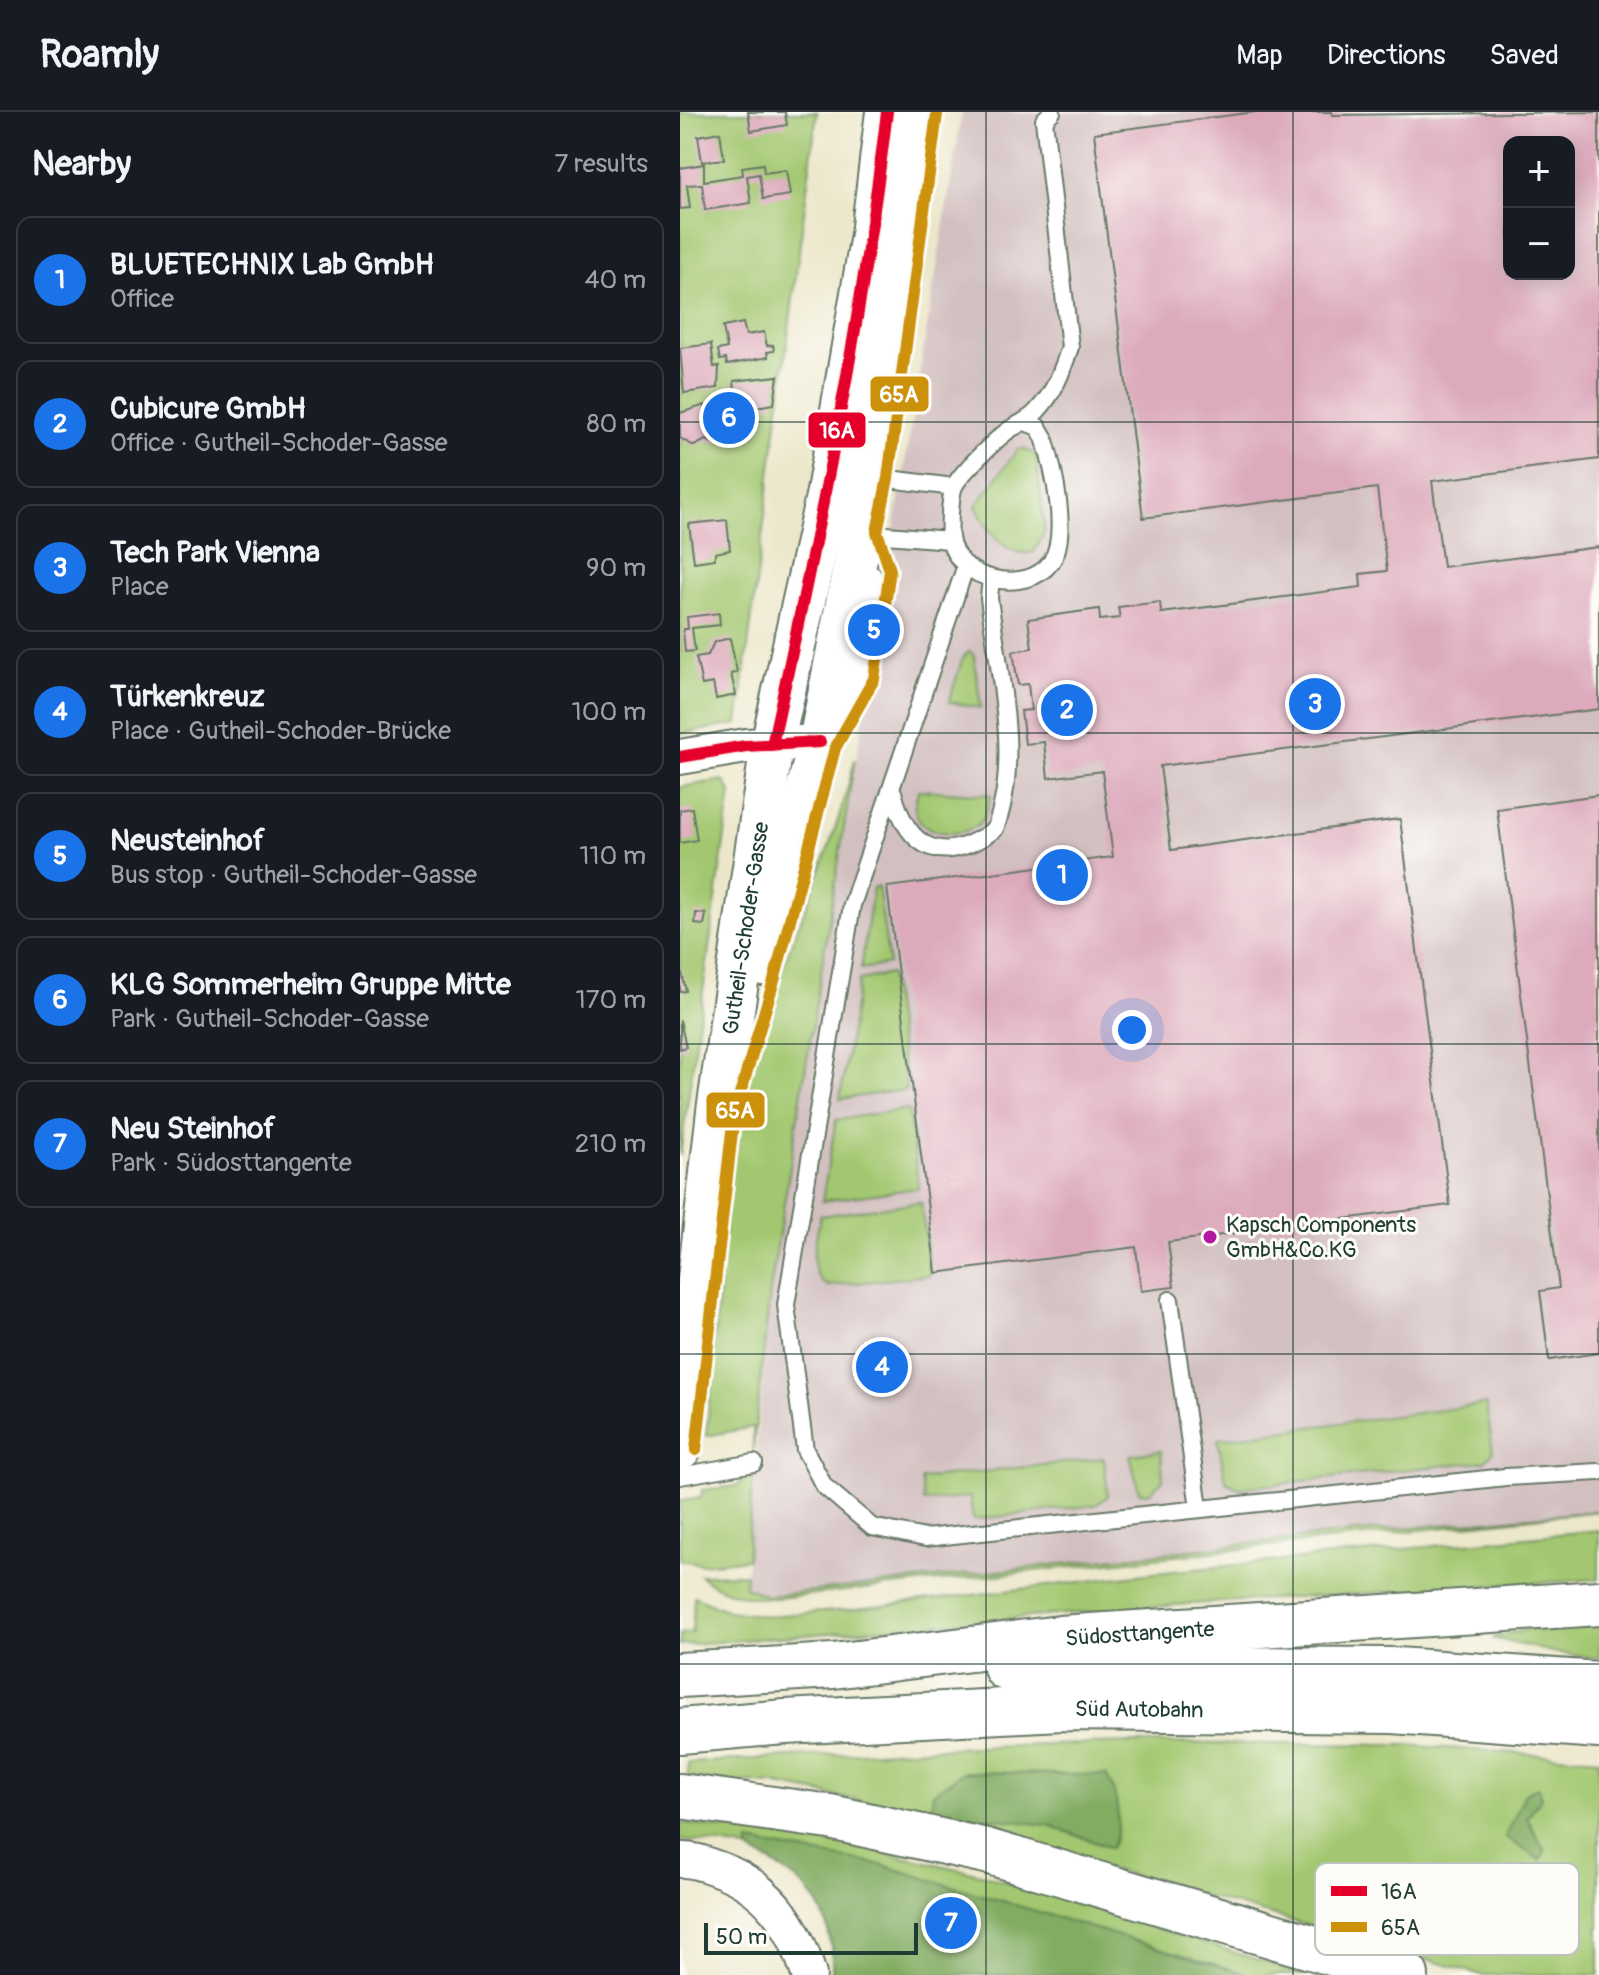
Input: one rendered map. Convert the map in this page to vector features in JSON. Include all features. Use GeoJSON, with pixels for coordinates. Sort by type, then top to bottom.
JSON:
{"type":"FeatureCollection","features":[{"type":"Feature","properties":{"kind":"highway","name":"Südosttangente"},"geometry":{"type":"LineString","coordinates":[[680,1675],[833,1666],[1060,1638],[1599,1603]]}},
{"type":"Feature","properties":{"kind":"highway","name":"Süd Autobahn"},"geometry":{"type":"LineString","coordinates":[[833,1666],[1397,1670],[1599,1684]]}},
{"type":"Feature","properties":{"kind":"highway","name":"Süd Autobahn"},"geometry":{"type":"LineString","coordinates":[[680,1731],[785,1722],[1062,1708],[1392,1711],[1599,1726]]}},
{"type":"Feature","properties":{"kind":"highway"},"geometry":{"type":"LineString","coordinates":[[680,1796],[830,1817],[986,1851],[1315,1948]]}},
{"type":"Feature","properties":{"kind":"highway"},"geometry":{"type":"LineString","coordinates":[[1338,1955],[1406,1975]]}},
{"type":"Feature","properties":{"kind":"street","name":"Gutheil-Schoder-Gasse"},"geometry":{"type":"LineString","coordinates":[[718,1111],[792,856],[871,546],[850,484],[872,235],[887,112]]}},
{"type":"Feature","properties":{"kind":"street","name":"Gutheil-Schoder-Gasse"},"geometry":{"type":"LineString","coordinates":[[680,1448],[705,1210],[772,745],[850,484],[921,112]]}},
{"type":"Feature","properties":{"kind":"street"},"geometry":{"type":"LineString","coordinates":[[680,757],[820,742]]}},
{"type":"Feature","properties":{"kind":"street","name":"Gutheil-Schoder-Gasse"},"geometry":{"type":"LineString","coordinates":[[772,745],[787,795],[792,856]]}},
{"type":"Feature","properties":{"kind":"street"},"geometry":{"type":"LineString","coordinates":[[680,1860],[690,1859],[736,1875],[774,1902],[799,1941],[809,1975]]}},
{"type":"Feature","properties":{"kind":"lane"},"geometry":{"type":"LineString","coordinates":[[1025,422],[1038,427],[1049,455],[1060,520],[1056,554],[1042,575],[1016,583],[991,578],[966,565],[950,540],[954,487],[997,439],[1025,422],[1058,383],[1070,347],[1048,116]]}},
{"type":"Feature","properties":{"kind":"lane"},"geometry":{"type":"LineString","coordinates":[[850,484],[954,487]]}},
{"type":"Feature","properties":{"kind":"lane"},"geometry":{"type":"LineString","coordinates":[[871,546],[950,540]]}},
{"type":"Feature","properties":{"kind":"lane"},"geometry":{"type":"LineString","coordinates":[[966,565],[893,792],[852,905],[786,1305],[805,1450],[824,1486],[872,1527],[925,1538],[1506,1477],[1599,1472]]}},
{"type":"Feature","properties":{"kind":"lane"},"geometry":{"type":"LineString","coordinates":[[893,792],[900,820],[913,838],[937,848],[958,849],[995,829],[1005,803],[1009,768],[989,598],[991,578]]}},
{"type":"Feature","properties":{"kind":"lane"},"geometry":{"type":"LineString","coordinates":[[1170,1300],[1199,1508]]}},
{"type":"Feature","properties":{"kind":"lane"},"geometry":{"type":"LineString","coordinates":[[680,1476],[754,1463]]}},
{"type":"Feature","properties":{"kind":"shaded area"},"geometry":{"type":"Polygon","coordinates":[[[962,112],[1599,112],[1599,1511],[1357,1532],[767,1596],[745,1587],[770,1291],[962,112]]]}},
{"type":"Feature","properties":{"kind":"green space"},"geometry":{"type":"Polygon","coordinates":[[[680,112],[817,112],[738,724],[680,734],[680,112]]]}},
{"type":"Feature","properties":{"kind":"green space"},"geometry":{"type":"Polygon","coordinates":[[[1023,448],[1036,455],[1045,532],[1034,552],[1024,553],[998,541],[976,506],[1017,450],[1023,448]]]}},
{"type":"Feature","properties":{"kind":"green space"},"geometry":{"type":"Polygon","coordinates":[[[970,651],[974,656],[981,708],[949,702],[963,657],[970,651]]]}},
{"type":"Feature","properties":{"kind":"green space"},"geometry":{"type":"Polygon","coordinates":[[[855,759],[770,1291],[753,1451],[753,1427],[706,1436],[734,1149],[764,1019],[833,834],[855,759]]]}},
{"type":"Feature","properties":{"kind":"green space"},"geometry":{"type":"Polygon","coordinates":[[[723,780],[731,792],[680,1156],[680,787],[723,780]]]}},
{"type":"Feature","properties":{"kind":"green space"},"geometry":{"type":"Polygon","coordinates":[[[919,790],[991,795],[984,817],[976,826],[956,833],[944,833],[924,825],[918,818],[915,806],[919,790]]]}},
{"type":"Feature","properties":{"kind":"green space"},"geometry":{"type":"Polygon","coordinates":[[[878,886],[889,964],[861,969],[873,888],[878,886]]]}},
{"type":"Feature","properties":{"kind":"green space"},"geometry":{"type":"Polygon","coordinates":[[[890,974],[906,1090],[840,1099],[859,980],[890,974]]]}},
{"type":"Feature","properties":{"kind":"green space"},"geometry":{"type":"Polygon","coordinates":[[[908,1109],[919,1188],[822,1201],[836,1120],[908,1109]]]}},
{"type":"Feature","properties":{"kind":"green space"},"geometry":{"type":"Polygon","coordinates":[[[921,1202],[930,1275],[828,1286],[821,1280],[814,1264],[820,1216],[921,1202]]]}},
{"type":"Feature","properties":{"kind":"green space"},"geometry":{"type":"Polygon","coordinates":[[[1486,1404],[1493,1452],[1485,1461],[1239,1488],[1226,1482],[1218,1439],[1486,1404]]]}},
{"type":"Feature","properties":{"kind":"green space"},"geometry":{"type":"Polygon","coordinates":[[[1161,1451],[1163,1480],[1149,1493],[1139,1492],[1130,1455],[1161,1451]]]}},
{"type":"Feature","properties":{"kind":"green space"},"geometry":{"type":"Polygon","coordinates":[[[1104,1458],[1108,1496],[1096,1505],[973,1520],[970,1497],[924,1502],[921,1479],[1104,1458]]]}},
{"type":"Feature","properties":{"kind":"green space"},"geometry":{"type":"Polygon","coordinates":[[[753,1473],[747,1559],[702,1564],[680,1560],[680,1501],[701,1498],[702,1490],[736,1486],[753,1473]]]}},
{"type":"Feature","properties":{"kind":"green space"},"geometry":{"type":"Polygon","coordinates":[[[1599,1511],[779,1598],[737,1594],[718,1587],[700,1575],[746,1574],[745,1587],[767,1596],[1357,1532],[1599,1511]]]}},
{"type":"Feature","properties":{"kind":"green space"},"geometry":{"type":"Polygon","coordinates":[[[1599,1530],[1599,1579],[1191,1604],[680,1645],[680,1634],[692,1632],[694,1596],[728,1611],[766,1616],[848,1610],[1154,1573],[1599,1530]]]}},
{"type":"Feature","properties":{"kind":"green space"},"geometry":{"type":"Polygon","coordinates":[[[1599,1624],[1599,1658],[1557,1653],[1492,1638],[1533,1628],[1599,1624]]]}},
{"type":"Feature","properties":{"kind":"green space"},"geometry":{"type":"Polygon","coordinates":[[[1128,1743],[1404,1745],[1599,1759],[1599,1975],[1482,1975],[1412,1955],[1579,1955],[1579,1863],[1315,1863],[1315,1927],[892,1807],[773,1784],[688,1779],[688,1763],[943,1748],[1128,1743]],[[1105,1775],[931,1811],[1049,1825],[1111,1848],[1105,1775]]]}},
{"type":"Feature","properties":{"kind":"green space"},"geometry":{"type":"Polygon","coordinates":[[[963,1772],[1106,1775],[1114,1791],[1118,1811],[1115,1840],[1111,1848],[1049,1825],[931,1811],[933,1793],[963,1772]]]}},
{"type":"Feature","properties":{"kind":"green space"},"geometry":{"type":"Polygon","coordinates":[[[1538,1787],[1541,1798],[1527,1818],[1545,1851],[1540,1860],[1505,1837],[1526,1792],[1538,1787]]]}},
{"type":"Feature","properties":{"kind":"green space"},"geometry":{"type":"Polygon","coordinates":[[[680,1823],[848,1845],[981,1874],[1307,1975],[832,1975],[832,1953],[823,1914],[803,1882],[770,1858],[749,1850],[680,1840],[680,1823]]]}},
{"type":"Feature","properties":{"kind":"green space"},"geometry":{"type":"Polygon","coordinates":[[[749,1842],[882,1865],[1250,1975],[832,1975],[829,1930],[814,1898],[787,1873],[749,1850],[749,1842]]]}},
{"type":"Feature","properties":{"kind":"building"},"geometry":{"type":"Polygon","coordinates":[[[748,112],[785,112],[787,125],[751,131],[748,112]]]}},
{"type":"Feature","properties":{"kind":"building"},"geometry":{"type":"Polygon","coordinates":[[[1255,112],[1331,112],[1332,115],[1599,112],[1599,459],[1432,481],[1443,567],[1599,547],[1599,709],[1160,766],[1171,850],[1400,819],[1450,1205],[1168,1242],[1174,1287],[1141,1291],[1136,1247],[936,1273],[887,887],[1113,857],[1102,771],[1048,778],[1044,742],[1025,744],[1021,711],[1031,710],[1028,684],[1018,685],[1013,651],[1032,648],[1028,619],[1099,609],[1100,620],[1120,618],[1118,607],[1160,602],[1161,613],[1361,587],[1360,574],[1387,571],[1377,488],[1143,518],[1094,133],[1255,112]]]}},
{"type":"Feature","properties":{"kind":"building"},"geometry":{"type":"Polygon","coordinates":[[[720,132],[724,159],[702,162],[698,136],[720,132]]]}},
{"type":"Feature","properties":{"kind":"building"},"geometry":{"type":"Polygon","coordinates":[[[704,164],[704,181],[743,175],[742,167],[763,164],[764,173],[786,170],[790,195],[763,199],[759,174],[747,176],[751,203],[705,210],[702,184],[687,185],[690,208],[680,209],[680,168],[704,164]]]}},
{"type":"Feature","properties":{"kind":"building"},"geometry":{"type":"Polygon","coordinates":[[[743,323],[746,335],[764,332],[767,346],[773,345],[774,351],[767,352],[768,357],[727,365],[726,359],[720,360],[718,350],[727,348],[723,327],[743,323]]]}},
{"type":"Feature","properties":{"kind":"building"},"geometry":{"type":"Polygon","coordinates":[[[711,344],[714,367],[719,366],[718,388],[684,393],[680,348],[711,344]]]}},
{"type":"Feature","properties":{"kind":"building"},"geometry":{"type":"Polygon","coordinates":[[[778,376],[774,404],[737,410],[734,381],[778,376]]]}},
{"type":"Feature","properties":{"kind":"building"},"geometry":{"type":"Polygon","coordinates":[[[705,405],[705,409],[719,407],[723,432],[715,443],[706,440],[694,446],[680,438],[680,413],[705,405]]]}},
{"type":"Feature","properties":{"kind":"building"},"geometry":{"type":"Polygon","coordinates":[[[727,520],[730,550],[715,553],[715,559],[694,562],[689,524],[727,520]]]}},
{"type":"Feature","properties":{"kind":"building"},"geometry":{"type":"Polygon","coordinates":[[[719,613],[720,625],[692,628],[695,651],[685,652],[683,629],[688,629],[687,617],[719,613]]]}},
{"type":"Feature","properties":{"kind":"building"},"geometry":{"type":"Polygon","coordinates":[[[730,638],[737,672],[731,674],[736,695],[716,699],[713,683],[702,685],[696,657],[708,655],[714,642],[730,638]]]}},
{"type":"Feature","properties":{"kind":"building"},"geometry":{"type":"Polygon","coordinates":[[[1599,795],[1599,1353],[1549,1360],[1540,1291],[1559,1288],[1497,809],[1599,795]]]}},
{"type":"Feature","properties":{"kind":"building"},"geometry":{"type":"Polygon","coordinates":[[[692,808],[697,840],[680,843],[680,810],[692,808]]]}},
{"type":"Feature","properties":{"kind":"building"},"geometry":{"type":"Polygon","coordinates":[[[696,913],[706,914],[704,925],[695,924],[696,913]]]}},
{"type":"Feature","properties":{"kind":"building"},"geometry":{"type":"Polygon","coordinates":[[[680,964],[686,991],[680,992],[680,964]]]}},
{"type":"Feature","properties":{"kind":"building"},"geometry":{"type":"Polygon","coordinates":[[[680,1020],[686,1047],[680,1049],[680,1020]]]}},
{"type":"Feature","properties":{"kind":"transit line","name":"16A"},"geometry":{"type":"LineString","coordinates":[[772,745],[837,430],[865,272],[887,112]]}},
{"type":"Feature","properties":{"kind":"transit line","name":"65A"},"geometry":{"type":"LineString","coordinates":[[696,1450],[734,1114],[775,977],[835,748],[874,679],[890,570],[877,532],[888,478],[937,114]]}},
{"type":"Feature","properties":{"kind":"transit line","name":"16A"},"geometry":{"type":"LineString","coordinates":[[680,757],[746,746],[820,742]]}},
{"type":"Feature","properties":{"kind":"place","name":"KLG Sommerheim Gruppe Mitte"},"geometry":{"type":"Point","coordinates":[729,418]}},
{"type":"Feature","properties":{"kind":"place","name":"Neusteinhof"},"geometry":{"type":"Point","coordinates":[874,630]}},
{"type":"Feature","properties":{"kind":"place","name":"Tech Park Vienna"},"geometry":{"type":"Point","coordinates":[1315,704]}},
{"type":"Feature","properties":{"kind":"place","name":"Cubicure GmbH"},"geometry":{"type":"Point","coordinates":[1067,710]}},
{"type":"Feature","properties":{"kind":"place","name":"BLUETECHNIX Lab GmbH"},"geometry":{"type":"Point","coordinates":[1062,875]}},
{"type":"Feature","properties":{"kind":"place","name":"Kapsch Components GmbH&Co.KG"},"geometry":{"type":"Point","coordinates":[1210,1237]}},
{"type":"Feature","properties":{"kind":"place","name":"Türkenkreuz"},"geometry":{"type":"Point","coordinates":[882,1367]}},
{"type":"Feature","properties":{"kind":"place","name":"Neu Steinhof"},"geometry":{"type":"Point","coordinates":[951,1923]}}]}
